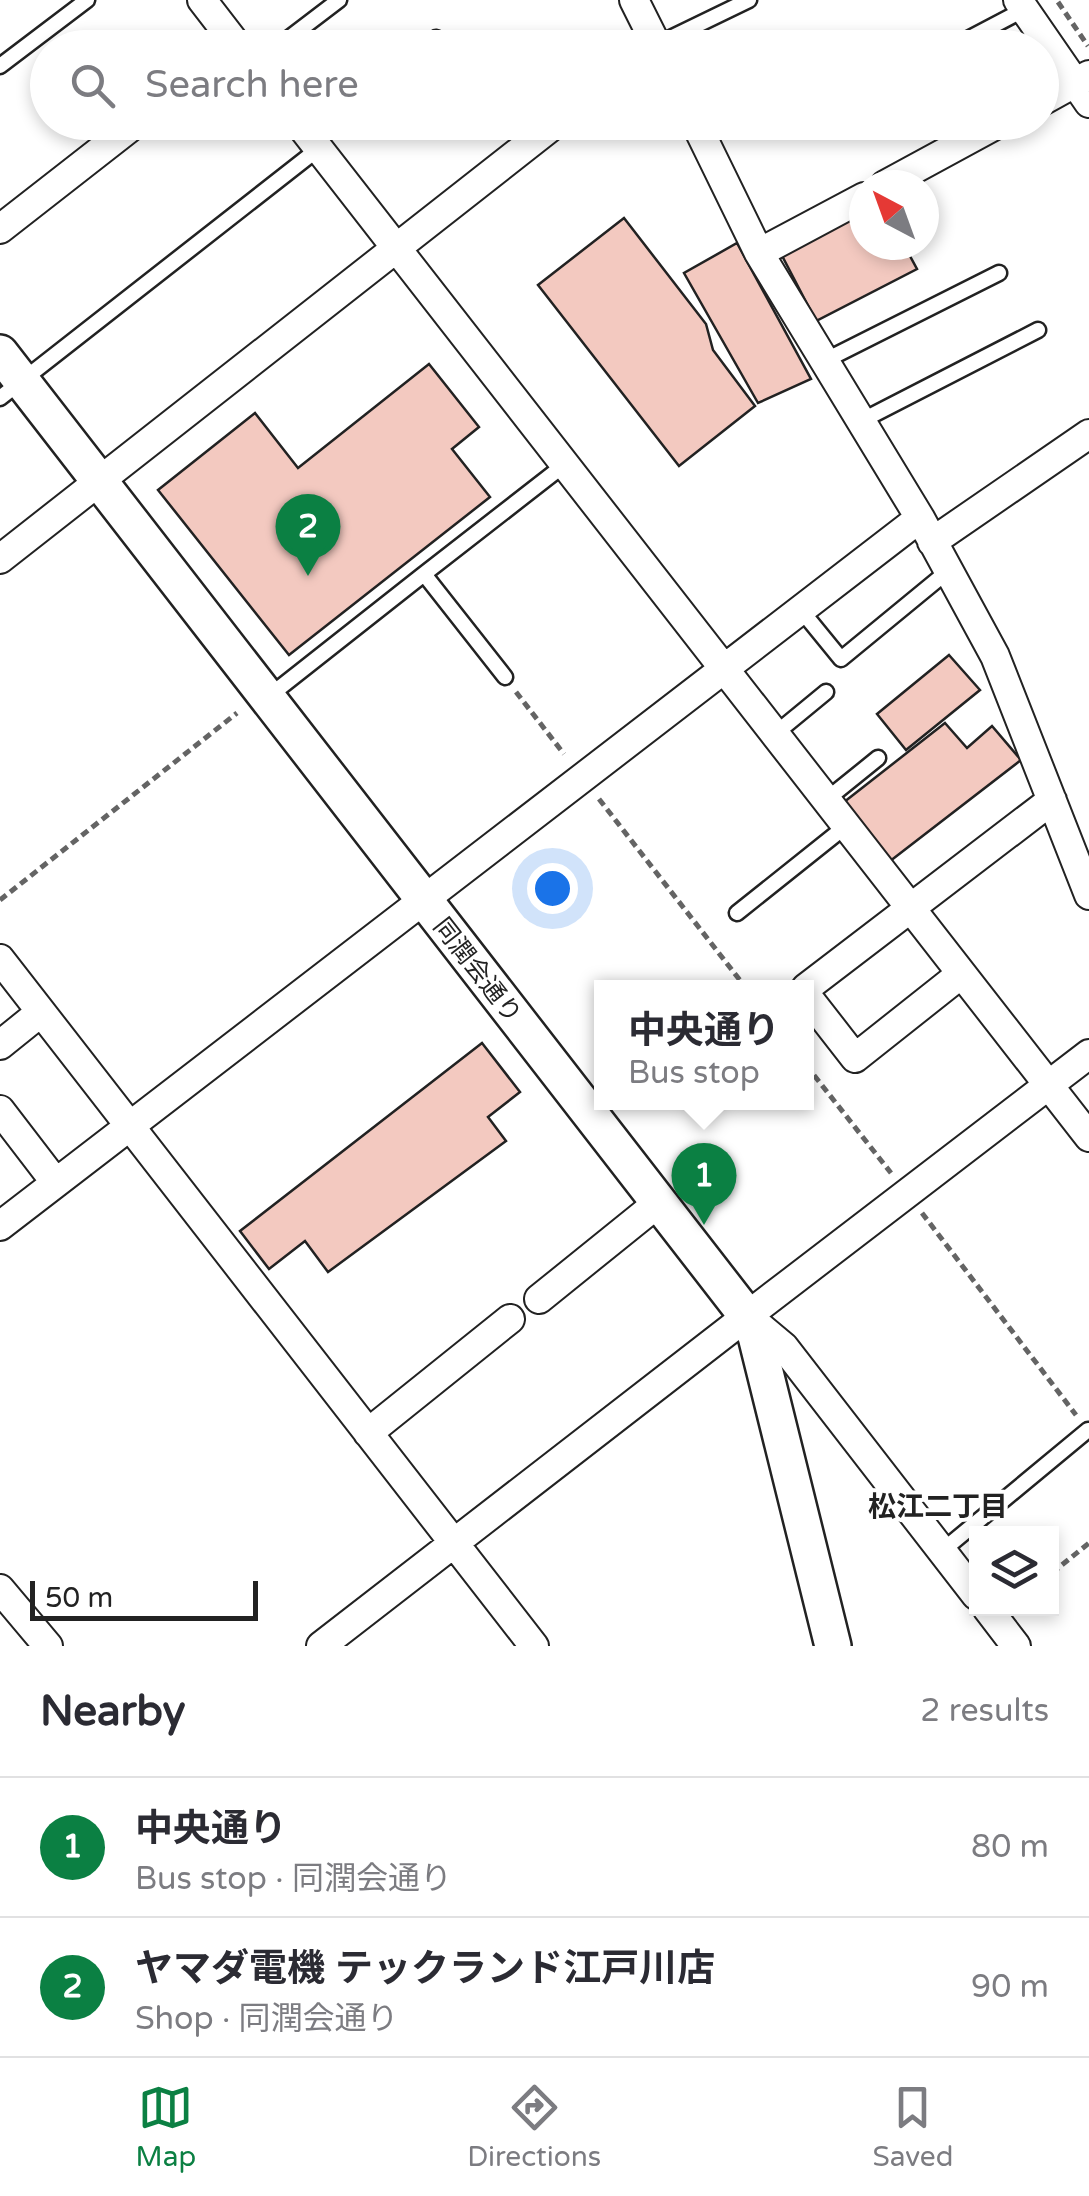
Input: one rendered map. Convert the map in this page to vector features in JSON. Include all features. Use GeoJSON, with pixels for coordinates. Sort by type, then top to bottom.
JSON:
{"type":"FeatureCollection","features":[{"type":"Feature","properties":{"kind":"street"},"geometry":{"type":"LineString","coordinates":[[202,0],[225,30]]}},
{"type":"Feature","properties":{"kind":"street"},"geometry":{"type":"LineString","coordinates":[[634,0],[648,30]]}},
{"type":"Feature","properties":{"kind":"street"},"geometry":{"type":"LineString","coordinates":[[1022,5],[1041,30]]}},
{"type":"Feature","properties":{"kind":"street"},"geometry":{"type":"LineString","coordinates":[[1059,54],[1084,87],[1059,95]]}},
{"type":"Feature","properties":{"kind":"street"},"geometry":{"type":"LineString","coordinates":[[0,229],[114,140]]}},
{"type":"Feature","properties":{"kind":"street"},"geometry":{"type":"LineString","coordinates":[[319,140],[397,249],[1089,1138]]}},
{"type":"Feature","properties":{"kind":"street"},"geometry":{"type":"LineString","coordinates":[[0,559],[535,140]]}},
{"type":"Feature","properties":{"kind":"street"},"geometry":{"type":"LineString","coordinates":[[703,140],[759,254],[926,530],[995,656],[1052,800],[1074,840],[1089,894]]}},
{"type":"Feature","properties":{"kind":"street"},"geometry":{"type":"LineString","coordinates":[[913,170],[968,140]]}},
{"type":"Feature","properties":{"kind":"street"},"geometry":{"type":"LineString","coordinates":[[759,254],[849,204]]}},
{"type":"Feature","properties":{"kind":"street","name":"同潤会通り"},"geometry":{"type":"LineString","coordinates":[[0,353],[11,390],[100,482],[747,1316],[756,1336],[833,1646]]}},
{"type":"Feature","properties":{"kind":"street"},"geometry":{"type":"LineString","coordinates":[[0,1226],[801,610],[926,530],[1089,434]]}},
{"type":"Feature","properties":{"kind":"street"},"geometry":{"type":"LineString","coordinates":[[814,985],[1052,800]]}},
{"type":"Feature","properties":{"kind":"street"},"geometry":{"type":"LineString","coordinates":[[0,960],[534,1646]]}},
{"type":"Feature","properties":{"kind":"street"},"geometry":{"type":"LineString","coordinates":[[814,1002],[856,1058],[961,974]]}},
{"type":"Feature","properties":{"kind":"street"},"geometry":{"type":"LineString","coordinates":[[0,1044],[40,1012]]}},
{"type":"Feature","properties":{"kind":"street"},"geometry":{"type":"LineString","coordinates":[[321,1646],[1089,1054]]}},
{"type":"Feature","properties":{"kind":"street"},"geometry":{"type":"LineString","coordinates":[[0,1110],[56,1182]]}},
{"type":"Feature","properties":{"kind":"street"},"geometry":{"type":"LineString","coordinates":[[540,1299],[658,1202]]}},
{"type":"Feature","properties":{"kind":"street"},"geometry":{"type":"LineString","coordinates":[[747,1316],[784,1347],[969,1586]]}},
{"type":"Feature","properties":{"kind":"street"},"geometry":{"type":"LineString","coordinates":[[368,1433],[510,1319]]}},
{"type":"Feature","properties":{"kind":"street"},"geometry":{"type":"LineString","coordinates":[[0,1589],[48,1646]]}},
{"type":"Feature","properties":{"kind":"street"},"geometry":{"type":"LineString","coordinates":[[993,1616],[1016,1646]]}},
{"type":"Feature","properties":{"kind":"lane"},"geometry":{"type":"LineString","coordinates":[[47,30],[86,0]]}},
{"type":"Feature","properties":{"kind":"lane"},"geometry":{"type":"LineString","coordinates":[[300,30],[339,0]]}},
{"type":"Feature","properties":{"kind":"lane"},"geometry":{"type":"LineString","coordinates":[[690,30],[749,0]]}},
{"type":"Feature","properties":{"kind":"lane"},"geometry":{"type":"LineString","coordinates":[[981,30],[1022,5]]}},
{"type":"Feature","properties":{"kind":"lane"},"geometry":{"type":"LineString","coordinates":[[0,66],[30,43]]}},
{"type":"Feature","properties":{"kind":"lane"},"geometry":{"type":"LineString","coordinates":[[11,390],[304,140]]}},
{"type":"Feature","properties":{"kind":"lane"},"geometry":{"type":"LineString","coordinates":[[824,361],[998,272]]}},
{"type":"Feature","properties":{"kind":"lane"},"geometry":{"type":"LineString","coordinates":[[861,421],[1038,330]]}},
{"type":"Feature","properties":{"kind":"lane"},"geometry":{"type":"LineString","coordinates":[[265,696],[564,464]]}},
{"type":"Feature","properties":{"kind":"lane"},"geometry":{"type":"LineString","coordinates":[[801,610],[842,659],[948,571]]}},
{"type":"Feature","properties":{"kind":"lane"},"geometry":{"type":"LineString","coordinates":[[424,574],[505,678]]}},
{"type":"Feature","properties":{"kind":"lane"},"geometry":{"type":"LineString","coordinates":[[775,734],[826,692]]}},
{"type":"Feature","properties":{"kind":"lane"},"geometry":{"type":"LineString","coordinates":[[826,800],[878,758]]}},
{"type":"Feature","properties":{"kind":"lane"},"geometry":{"type":"LineString","coordinates":[[737,913],[846,826]]}},
{"type":"Feature","properties":{"kind":"lane"},"geometry":{"type":"LineString","coordinates":[[942,1551],[1087,1425]]}},
{"type":"Feature","properties":{"kind":"path"},"geometry":{"type":"LineString","coordinates":[[1056,0],[1089,42]]}},
{"type":"Feature","properties":{"kind":"path"},"geometry":{"type":"LineString","coordinates":[[505,678],[740,980]]}},
{"type":"Feature","properties":{"kind":"path"},"geometry":{"type":"LineString","coordinates":[[0,900],[265,696]]}},
{"type":"Feature","properties":{"kind":"path"},"geometry":{"type":"LineString","coordinates":[[814,1075],[1087,1425]]}},
{"type":"Feature","properties":{"kind":"path"},"geometry":{"type":"LineString","coordinates":[[1059,1568],[1089,1544]]}},
{"type":"Feature","properties":{"kind":"building"},"geometry":{"type":"Polygon","coordinates":[[[849,211],[849,260],[912,260],[917,269],[816,321],[778,248],[849,211]]]}},
{"type":"Feature","properties":{"kind":"building"},"geometry":{"type":"Polygon","coordinates":[[[624,218],[706,324],[713,350],[755,406],[679,466],[538,285],[624,218]]]}},
{"type":"Feature","properties":{"kind":"building"},"geometry":{"type":"Polygon","coordinates":[[[737,243],[811,379],[758,403],[684,273],[737,243]]]}},
{"type":"Feature","properties":{"kind":"building"},"geometry":{"type":"Polygon","coordinates":[[[429,364],[479,427],[452,449],[490,497],[289,655],[158,490],[255,413],[298,468],[429,364]]]}},
{"type":"Feature","properties":{"kind":"building"},"geometry":{"type":"Polygon","coordinates":[[[949,655],[980,690],[906,750],[877,714],[949,655]]]}},
{"type":"Feature","properties":{"kind":"building"},"geometry":{"type":"Polygon","coordinates":[[[945,723],[967,748],[992,726],[1021,760],[885,865],[839,806],[945,723]]]}},
{"type":"Feature","properties":{"kind":"building"},"geometry":{"type":"Polygon","coordinates":[[[482,1043],[520,1092],[488,1117],[506,1141],[328,1272],[305,1241],[269,1269],[240,1231],[482,1043]]]}},
{"type":"Feature","properties":{"kind":"place","name":"ヤマダ電機 テックランド江戸川店"},"geometry":{"type":"Point","coordinates":[308,576]}},
{"type":"Feature","properties":{"kind":"place","name":"中央通り"},"geometry":{"type":"Point","coordinates":[704,1225]}},
{"type":"Feature","properties":{"kind":"district","name":"松江二丁目"},"geometry":{"type":"Point","coordinates":[938,1506]}}]}
